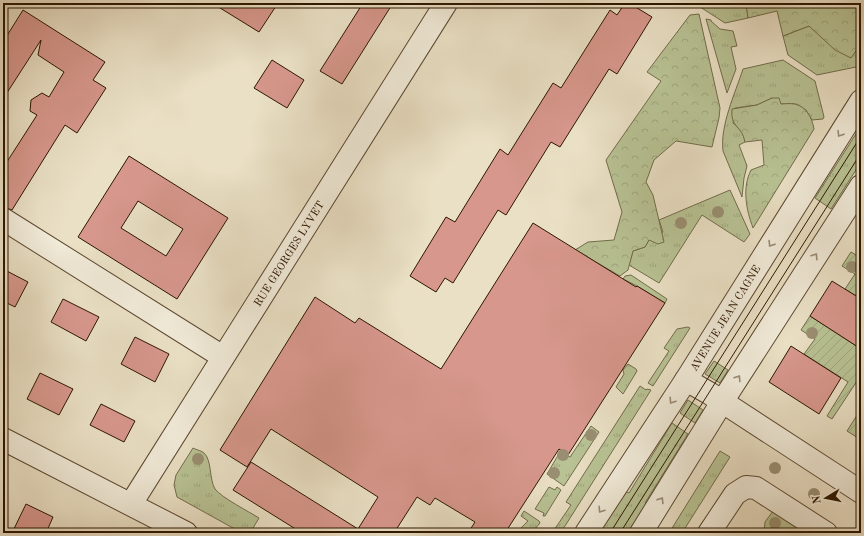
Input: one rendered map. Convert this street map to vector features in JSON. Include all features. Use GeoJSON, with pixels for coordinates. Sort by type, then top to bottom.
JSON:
{"type":"FeatureCollection","features":[{"type":"Feature","properties":{"kind":"street","name":"RUE GEORGES LYVET"},"geometry":{"type":"LineString","coordinates":[[131,504],[446,3]]}},
{"type":"Feature","properties":{"kind":"street","name":"AVENUE JEAN CAGNE"},"geometry":{"type":"LineString","coordinates":[[586,533],[686,380],[861,100]]}},
{"type":"Feature","properties":{"kind":"street"},"geometry":{"type":"LineString","coordinates":[[641,533],[722,402],[861,186]]}},
{"type":"Feature","properties":{"kind":"street"},"geometry":{"type":"LineString","coordinates":[[3,219],[223,357]]}},
{"type":"Feature","properties":{"kind":"street"},"geometry":{"type":"LineString","coordinates":[[686,380],[709,393],[861,492]]}},
{"type":"Feature","properties":{"kind":"street"},"geometry":{"type":"LineString","coordinates":[[3,439],[186,533]]}},
{"type":"Feature","properties":{"kind":"street"},"geometry":{"type":"LineString","coordinates":[[709,533],[735,494],[746,487],[756,488],[826,533]]}},
{"type":"Feature","properties":{"kind":"green space"},"geometry":{"type":"Polygon","coordinates":[[[694,3],[746,3],[748,18],[725,23],[694,3]]]}},
{"type":"Feature","properties":{"kind":"green space"},"geometry":{"type":"Polygon","coordinates":[[[746,3],[848,3],[861,10],[861,44],[851,58],[835,50],[809,26],[783,36],[777,11],[748,18],[746,3]]]}},
{"type":"Feature","properties":{"kind":"green space"},"geometry":{"type":"Polygon","coordinates":[[[699,14],[720,108],[712,147],[676,141],[654,160],[646,182],[653,195],[664,242],[658,244],[649,240],[645,247],[633,251],[628,270],[620,276],[575,250],[588,242],[614,240],[622,212],[606,160],[661,81],[647,72],[690,15],[699,14]]]}},
{"type":"Feature","properties":{"kind":"green space"},"geometry":{"type":"Polygon","coordinates":[[[706,19],[711,20],[720,29],[733,31],[737,46],[731,47],[736,69],[727,93],[706,19]]]}},
{"type":"Feature","properties":{"kind":"green space"},"geometry":{"type":"Polygon","coordinates":[[[809,26],[851,57],[861,44],[861,59],[856,67],[817,75],[788,55],[783,36],[809,26]]]}},
{"type":"Feature","properties":{"kind":"green space"},"geometry":{"type":"Polygon","coordinates":[[[783,60],[815,81],[824,117],[823,119],[812,120],[806,110],[795,104],[781,104],[772,98],[757,105],[735,108],[733,123],[740,129],[744,136],[745,142],[739,145],[747,166],[742,197],[723,151],[726,120],[743,69],[783,60]]]}},
{"type":"Feature","properties":{"kind":"green space"},"geometry":{"type":"Polygon","coordinates":[[[772,98],[779,98],[781,104],[799,105],[806,110],[812,121],[814,129],[753,228],[748,213],[746,191],[748,177],[751,170],[764,165],[762,140],[745,142],[741,132],[734,123],[732,109],[757,105],[772,98]]]}},
{"type":"Feature","properties":{"kind":"green space"},"geometry":{"type":"Polygon","coordinates":[[[861,126],[861,162],[831,209],[815,198],[861,126]]]}},
{"type":"Feature","properties":{"kind":"green space"},"geometry":{"type":"Polygon","coordinates":[[[730,190],[750,234],[744,242],[702,215],[659,283],[629,265],[633,251],[645,247],[649,240],[663,232],[659,220],[730,190]]]}},
{"type":"Feature","properties":{"kind":"green space"},"geometry":{"type":"Polygon","coordinates":[[[851,252],[861,258],[861,299],[845,289],[855,274],[842,266],[851,252]]]}},
{"type":"Feature","properties":{"kind":"green space"},"geometry":{"type":"Polygon","coordinates":[[[631,275],[667,299],[665,303],[623,279],[625,276],[631,275]]]}},
{"type":"Feature","properties":{"kind":"green space"},"geometry":{"type":"Polygon","coordinates":[[[810,316],[861,349],[861,375],[832,419],[827,416],[848,382],[804,354],[815,339],[801,330],[810,316]]]}},
{"type":"Feature","properties":{"kind":"green space"},"geometry":{"type":"Polygon","coordinates":[[[690,328],[653,386],[648,383],[669,351],[664,348],[677,329],[690,328]]]}},
{"type":"Feature","properties":{"kind":"green space"},"geometry":{"type":"Polygon","coordinates":[[[714,361],[728,370],[720,383],[705,374],[714,361]]]}},
{"type":"Feature","properties":{"kind":"green space"},"geometry":{"type":"Polygon","coordinates":[[[628,364],[637,371],[623,394],[616,387],[624,374],[623,370],[628,364]]]}},
{"type":"Feature","properties":{"kind":"green space"},"geometry":{"type":"Polygon","coordinates":[[[640,386],[646,390],[651,390],[565,526],[559,533],[552,533],[571,505],[566,502],[640,386]]]}},
{"type":"Feature","properties":{"kind":"green space"},"geometry":{"type":"Polygon","coordinates":[[[688,400],[703,410],[695,423],[680,413],[688,400]]]}},
{"type":"Feature","properties":{"kind":"green space"},"geometry":{"type":"Polygon","coordinates":[[[861,409],[861,440],[847,431],[861,409]]]}},
{"type":"Feature","properties":{"kind":"green space"},"geometry":{"type":"Polygon","coordinates":[[[672,423],[688,434],[645,503],[650,507],[633,533],[596,533],[623,490],[629,493],[672,423]]]}},
{"type":"Feature","properties":{"kind":"green space"},"geometry":{"type":"Polygon","coordinates":[[[591,426],[599,432],[564,486],[547,474],[560,452],[570,457],[591,426]]]}},
{"type":"Feature","properties":{"kind":"green space"},"geometry":{"type":"Polygon","coordinates":[[[193,448],[203,452],[207,456],[213,485],[218,493],[259,518],[250,533],[242,533],[177,497],[174,485],[176,475],[193,448]]]}},
{"type":"Feature","properties":{"kind":"green space"},"geometry":{"type":"Polygon","coordinates":[[[720,451],[730,457],[682,533],[669,533],[720,451]]]}},
{"type":"Feature","properties":{"kind":"green space"},"geometry":{"type":"Polygon","coordinates":[[[549,487],[555,490],[557,487],[561,490],[545,516],[543,516],[544,513],[535,509],[549,487]]]}},
{"type":"Feature","properties":{"kind":"green space"},"geometry":{"type":"Polygon","coordinates":[[[524,511],[540,523],[529,533],[516,533],[528,521],[521,516],[524,511]]]}},
{"type":"Feature","properties":{"kind":"green space"},"geometry":{"type":"Polygon","coordinates":[[[773,511],[806,533],[764,533],[765,522],[773,511]]]}},
{"type":"Feature","properties":{"kind":"building"},"geometry":{"type":"Polygon","coordinates":[[[212,3],[278,3],[259,32],[212,3]]]}},
{"type":"Feature","properties":{"kind":"building"},"geometry":{"type":"Polygon","coordinates":[[[363,3],[393,3],[342,84],[320,71],[363,3]]]}},
{"type":"Feature","properties":{"kind":"building"},"geometry":{"type":"Polygon","coordinates":[[[625,3],[629,3],[652,17],[617,74],[609,69],[560,147],[551,142],[506,215],[498,210],[453,283],[445,278],[436,292],[410,276],[446,217],[455,222],[500,149],[508,155],[553,83],[561,88],[610,10],[617,15],[625,3]]]}},
{"type":"Feature","properties":{"kind":"building"},"geometry":{"type":"Polygon","coordinates":[[[23,10],[105,62],[93,80],[106,88],[77,133],[65,125],[12,210],[3,207],[3,168],[37,115],[30,111],[31,100],[42,93],[49,97],[64,72],[38,55],[41,40],[3,99],[3,42],[23,10]]]}},
{"type":"Feature","properties":{"kind":"building"},"geometry":{"type":"Polygon","coordinates":[[[272,60],[304,80],[287,108],[254,88],[272,60]]]}},
{"type":"Feature","properties":{"kind":"building"},"geometry":{"type":"Polygon","coordinates":[[[129,156],[228,218],[177,299],[78,237],[129,156]],[[138,201],[121,228],[166,256],[183,229],[138,201]]]}},
{"type":"Feature","properties":{"kind":"building"},"geometry":{"type":"Polygon","coordinates":[[[533,223],[636,287],[637,286],[665,303],[568,455],[559,449],[505,533],[468,533],[475,522],[435,498],[430,505],[417,497],[394,533],[302,533],[233,490],[251,462],[358,529],[378,497],[271,429],[247,467],[220,450],[315,297],[355,323],[359,318],[441,369],[533,223]]]}},
{"type":"Feature","properties":{"kind":"building"},"geometry":{"type":"Polygon","coordinates":[[[3,269],[28,282],[15,307],[3,301],[3,269]]]}},
{"type":"Feature","properties":{"kind":"building"},"geometry":{"type":"Polygon","coordinates":[[[832,281],[861,299],[861,349],[810,316],[832,281]]]}},
{"type":"Feature","properties":{"kind":"building"},"geometry":{"type":"Polygon","coordinates":[[[63,299],[99,317],[86,341],[51,322],[63,299]]]}},
{"type":"Feature","properties":{"kind":"building"},"geometry":{"type":"Polygon","coordinates":[[[135,337],[169,354],[155,382],[121,364],[135,337]]]}},
{"type":"Feature","properties":{"kind":"building"},"geometry":{"type":"Polygon","coordinates":[[[791,346],[841,378],[819,414],[769,382],[791,346]]]}},
{"type":"Feature","properties":{"kind":"building"},"geometry":{"type":"Polygon","coordinates":[[[40,373],[73,389],[59,415],[27,399],[40,373]]]}},
{"type":"Feature","properties":{"kind":"building"},"geometry":{"type":"Polygon","coordinates":[[[101,404],[135,421],[124,442],[90,425],[101,404]]]}},
{"type":"Feature","properties":{"kind":"building"},"geometry":{"type":"Polygon","coordinates":[[[26,504],[53,517],[46,533],[12,533],[26,504]]]}},
{"type":"Feature","properties":{"kind":"tram line"},"geometry":{"type":"LineString","coordinates":[[610,533],[861,136]]}},
{"type":"Feature","properties":{"kind":"tram line"},"geometry":{"type":"LineString","coordinates":[[620,533],[861,153]]}}]}
